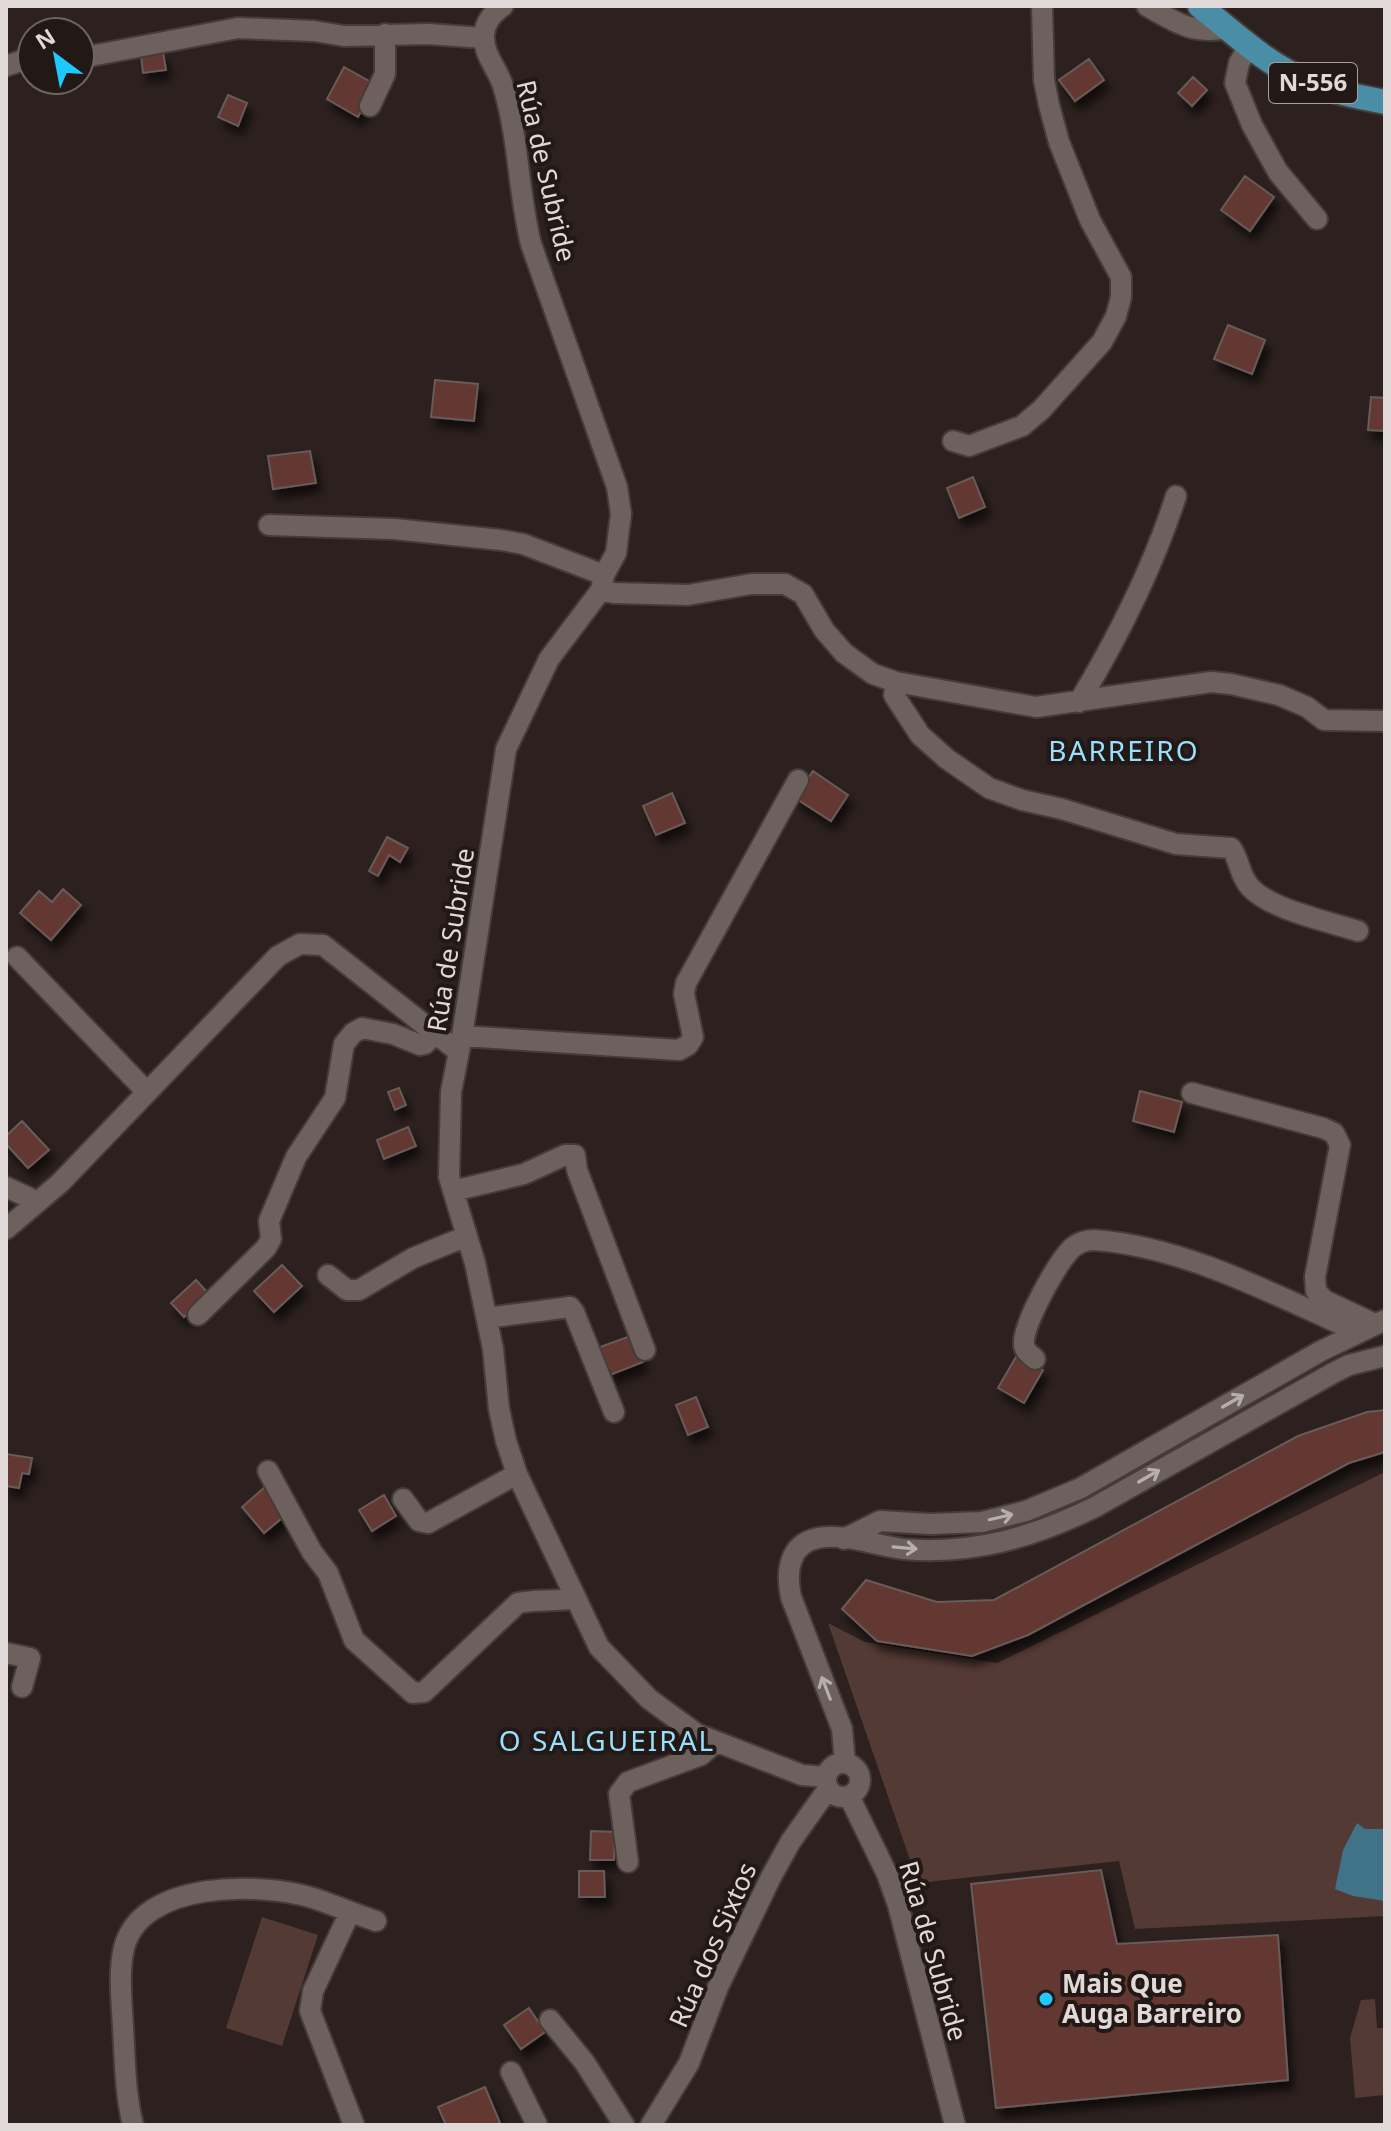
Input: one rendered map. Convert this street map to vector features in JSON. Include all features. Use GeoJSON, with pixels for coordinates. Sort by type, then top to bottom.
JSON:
{"type":"FeatureCollection","features":[{"type":"Feature","properties":{"kind":"main road","name":"N-556"},"geometry":{"type":"LineString","coordinates":[[1200,6],[1250,45],[1305,81],[1351,96],[1385,102]]}},
{"type":"Feature","properties":{"kind":"street"},"geometry":{"type":"LineString","coordinates":[[96,55],[238,28],[314,31],[344,36],[428,34],[484,38],[486,22],[503,6]]}},
{"type":"Feature","properties":{"kind":"street"},"geometry":{"type":"LineString","coordinates":[[953,441],[969,446],[1022,426],[1041,410],[1102,342],[1116,316],[1121,297],[1121,277],[1090,220],[1059,142],[1044,80],[1042,6]]}},
{"type":"Feature","properties":{"kind":"street"},"geometry":{"type":"LineString","coordinates":[[1147,6],[1179,25],[1208,32],[1229,28]]}},
{"type":"Feature","properties":{"kind":"street"},"geometry":{"type":"LineString","coordinates":[[370,106],[385,74],[385,34]]}},
{"type":"Feature","properties":{"kind":"street","name":"Rúa de Subride"},"geometry":{"type":"LineString","coordinates":[[484,38],[487,54],[502,83],[514,131],[524,216],[531,244],[617,487],[621,514],[616,553],[603,583],[549,659],[506,749],[451,1092],[449,1177],[487,1318],[506,1441],[517,1474],[599,1647],[649,1699],[697,1734],[827,1783]]}},
{"type":"Feature","properties":{"kind":"street"},"geometry":{"type":"LineString","coordinates":[[1250,45],[1239,63],[1235,83],[1252,125],[1278,172],[1317,219]]}},
{"type":"Feature","properties":{"kind":"street"},"geometry":{"type":"LineString","coordinates":[[1079,702],[1103,662],[1159,548],[1176,496]]}},
{"type":"Feature","properties":{"kind":"street"},"geometry":{"type":"LineString","coordinates":[[269,525],[394,529],[523,544],[603,583],[614,593],[688,595],[751,584],[785,584],[803,594],[824,630],[844,653],[873,674],[896,682],[1036,707],[1221,683],[1279,695],[1307,707],[1324,720],[1385,721]]}},
{"type":"Feature","properties":{"kind":"street"},"geometry":{"type":"LineString","coordinates":[[896,682],[894,695],[920,735],[947,759],[989,788],[1176,844],[1231,848],[1241,876],[1264,899],[1358,931]]}},
{"type":"Feature","properties":{"kind":"street"},"geometry":{"type":"LineString","coordinates":[[6,1229],[38,1202],[278,956],[300,944],[323,945],[435,1033],[461,1044],[679,1050],[688,1045],[693,1037],[684,994],[686,983],[798,780]]}},
{"type":"Feature","properties":{"kind":"street"},"geometry":{"type":"LineString","coordinates":[[17,957],[147,1092]]}},
{"type":"Feature","properties":{"kind":"street"},"geometry":{"type":"LineString","coordinates":[[198,1315],[266,1248],[271,1239],[269,1221],[296,1157],[335,1098],[344,1044],[353,1033],[362,1028],[393,1034],[420,1045],[435,1033]]}},
{"type":"Feature","properties":{"kind":"street"},"geometry":{"type":"LineString","coordinates":[[1192,1093],[1334,1133],[1340,1145],[1315,1277],[1316,1291],[1324,1300],[1373,1326]]}},
{"type":"Feature","properties":{"kind":"street"},"geometry":{"type":"LineString","coordinates":[[453,1191],[524,1174],[565,1155],[575,1155],[577,1170],[645,1350]]}},
{"type":"Feature","properties":{"kind":"street"},"geometry":{"type":"LineString","coordinates":[[6,1187],[38,1202]]}},
{"type":"Feature","properties":{"kind":"street"},"geometry":{"type":"LineString","coordinates":[[328,1275],[347,1290],[359,1290],[413,1258],[467,1236]]}},
{"type":"Feature","properties":{"kind":"street"},"geometry":{"type":"LineString","coordinates":[[1035,1359],[1026,1351],[1024,1343],[1030,1317],[1066,1256],[1074,1246],[1091,1240],[1130,1245],[1182,1259],[1373,1326]]}},
{"type":"Feature","properties":{"kind":"street"},"geometry":{"type":"LineString","coordinates":[[487,1318],[570,1307],[614,1412]]}},
{"type":"Feature","properties":{"kind":"street"},"geometry":{"type":"LineString","coordinates":[[844,1539],[880,1521],[930,1524],[982,1522],[1026,1511],[1081,1488],[1373,1326]]}},
{"type":"Feature","properties":{"kind":"street"},"geometry":{"type":"LineString","coordinates":[[845,1762],[842,1729],[787,1580],[788,1563],[798,1548],[817,1538],[904,1549],[954,1550],[1015,1540],[1054,1527],[1095,1507],[1349,1365],[1385,1356]]}},
{"type":"Feature","properties":{"kind":"street"},"geometry":{"type":"LineString","coordinates":[[268,1471],[312,1552],[328,1573],[354,1640],[413,1693],[424,1692],[518,1603],[531,1600],[558,1602],[576,1598]]}},
{"type":"Feature","properties":{"kind":"street"},"geometry":{"type":"LineString","coordinates":[[403,1499],[419,1521],[428,1523],[517,1474]]}},
{"type":"Feature","properties":{"kind":"street"},"geometry":{"type":"LineString","coordinates":[[6,1653],[30,1658],[22,1687]]}},
{"type":"Feature","properties":{"kind":"street"},"geometry":{"type":"LineString","coordinates":[[628,1862],[619,1794],[622,1788],[628,1782],[701,1755],[716,1742]]}},
{"type":"Feature","properties":{"kind":"street"},"geometry":{"type":"LineString","coordinates":[[845,1762],[859,1773],[860,1782],[856,1791],[849,1796],[833,1794],[827,1783],[829,1769],[845,1762]]}},
{"type":"Feature","properties":{"kind":"street","name":"Rúa dos Sixtos"},"geometry":{"type":"LineString","coordinates":[[651,2125],[689,2063],[718,1987],[771,1877],[827,1783]]}},
{"type":"Feature","properties":{"kind":"street","name":"Rúa de Subride"},"geometry":{"type":"LineString","coordinates":[[849,1796],[887,1874],[898,1905],[955,2125]]}},
{"type":"Feature","properties":{"kind":"street"},"geometry":{"type":"LineString","coordinates":[[133,2125],[128,2105],[124,1948],[135,1926],[158,1904],[202,1890],[254,1889],[310,1897],[376,1921]]}},
{"type":"Feature","properties":{"kind":"street"},"geometry":{"type":"LineString","coordinates":[[350,1912],[313,1991],[310,2011],[354,2125]]}},
{"type":"Feature","properties":{"kind":"street"},"geometry":{"type":"LineString","coordinates":[[550,2020],[585,2063],[624,2125]]}},
{"type":"Feature","properties":{"kind":"street"},"geometry":{"type":"LineString","coordinates":[[511,2072],[537,2125]]}},
{"type":"Feature","properties":{"kind":"shaded area"},"geometry":{"type":"Polygon","coordinates":[[[1385,1472],[1385,1916],[1135,1929],[1119,1861],[918,1883],[828,1623],[865,1642],[997,1663],[1385,1472]]]}},
{"type":"Feature","properties":{"kind":"shaded area"},"geometry":{"type":"Polygon","coordinates":[[[262,1917],[318,1935],[282,2046],[226,2028],[262,1917]]]}},
{"type":"Feature","properties":{"kind":"shaded area"},"geometry":{"type":"Polygon","coordinates":[[[1375,1999],[1377,2028],[1384,2028],[1385,2095],[1355,2098],[1350,2038],[1361,2000],[1375,1999]]]}},
{"type":"Feature","properties":{"kind":"water"},"geometry":{"type":"Polygon","coordinates":[[[1357,1823],[1365,1829],[1385,1829],[1385,1901],[1353,1896],[1335,1889],[1343,1850],[1357,1823]]]}},
{"type":"Feature","properties":{"kind":"building"},"geometry":{"type":"Polygon","coordinates":[[[163,52],[166,70],[143,73],[141,55],[163,52]]]}},
{"type":"Feature","properties":{"kind":"building"},"geometry":{"type":"Polygon","coordinates":[[[1089,59],[1104,80],[1075,101],[1059,80],[1089,59]]]}},
{"type":"Feature","properties":{"kind":"building"},"geometry":{"type":"Polygon","coordinates":[[[344,67],[376,85],[358,117],[327,99],[344,67]]]}},
{"type":"Feature","properties":{"kind":"building"},"geometry":{"type":"Polygon","coordinates":[[[1193,77],[1207,90],[1192,106],[1178,93],[1193,77]]]}},
{"type":"Feature","properties":{"kind":"building"},"geometry":{"type":"Polygon","coordinates":[[[228,95],[247,103],[238,126],[218,117],[228,95]]]}},
{"type":"Feature","properties":{"kind":"building"},"geometry":{"type":"Polygon","coordinates":[[[1245,176],[1274,197],[1250,231],[1221,210],[1245,176]]]}},
{"type":"Feature","properties":{"kind":"building"},"geometry":{"type":"Polygon","coordinates":[[[1228,325],[1265,340],[1252,374],[1214,359],[1228,325]]]}},
{"type":"Feature","properties":{"kind":"building"},"geometry":{"type":"Polygon","coordinates":[[[435,380],[478,384],[474,421],[431,417],[435,380]]]}},
{"type":"Feature","properties":{"kind":"building"},"geometry":{"type":"Polygon","coordinates":[[[1371,397],[1385,398],[1385,431],[1368,430],[1371,397]]]}},
{"type":"Feature","properties":{"kind":"building"},"geometry":{"type":"Polygon","coordinates":[[[310,451],[316,483],[273,489],[268,456],[310,451]]]}},
{"type":"Feature","properties":{"kind":"building"},"geometry":{"type":"Polygon","coordinates":[[[973,477],[985,507],[959,518],[947,488],[973,477]]]}},
{"type":"Feature","properties":{"kind":"building"},"geometry":{"type":"Polygon","coordinates":[[[813,771],[848,795],[831,821],[795,798],[813,771]]]}},
{"type":"Feature","properties":{"kind":"building"},"geometry":{"type":"Polygon","coordinates":[[[672,793],[685,823],[656,835],[643,806],[672,793]]]}},
{"type":"Feature","properties":{"kind":"building"},"geometry":{"type":"Polygon","coordinates":[[[387,837],[408,848],[400,862],[389,855],[378,876],[369,871],[387,837]]]}},
{"type":"Feature","properties":{"kind":"building"},"geometry":{"type":"Polygon","coordinates":[[[63,889],[81,905],[51,940],[20,913],[39,891],[52,902],[63,889]]]}},
{"type":"Feature","properties":{"kind":"building"},"geometry":{"type":"Polygon","coordinates":[[[399,1088],[406,1105],[395,1110],[388,1092],[399,1088]]]}},
{"type":"Feature","properties":{"kind":"building"},"geometry":{"type":"Polygon","coordinates":[[[1140,1091],[1182,1102],[1174,1132],[1133,1121],[1140,1091]]]}},
{"type":"Feature","properties":{"kind":"building"},"geometry":{"type":"Polygon","coordinates":[[[22,1121],[49,1150],[28,1168],[6,1144],[6,1136],[22,1121]]]}},
{"type":"Feature","properties":{"kind":"building"},"geometry":{"type":"Polygon","coordinates":[[[408,1127],[416,1146],[384,1159],[377,1140],[408,1127]]]}},
{"type":"Feature","properties":{"kind":"building"},"geometry":{"type":"Polygon","coordinates":[[[282,1265],[302,1286],[274,1312],[254,1291],[282,1265]]]}},
{"type":"Feature","properties":{"kind":"building"},"geometry":{"type":"Polygon","coordinates":[[[196,1280],[209,1294],[184,1317],[171,1303],[196,1280]]]}},
{"type":"Feature","properties":{"kind":"building"},"geometry":{"type":"Polygon","coordinates":[[[633,1335],[643,1362],[610,1375],[600,1347],[633,1335]]]}},
{"type":"Feature","properties":{"kind":"building"},"geometry":{"type":"Polygon","coordinates":[[[1017,1355],[1043,1370],[1024,1403],[998,1388],[1017,1355]]]}},
{"type":"Feature","properties":{"kind":"building"},"geometry":{"type":"Polygon","coordinates":[[[696,1397],[708,1427],[688,1435],[676,1405],[696,1397]]]}},
{"type":"Feature","properties":{"kind":"building"},"geometry":{"type":"Polygon","coordinates":[[[1385,1410],[1385,1452],[1349,1463],[1028,1635],[972,1656],[877,1641],[842,1609],[866,1580],[937,1602],[994,1600],[1298,1436],[1367,1412],[1385,1410]]]}},
{"type":"Feature","properties":{"kind":"building"},"geometry":{"type":"Polygon","coordinates":[[[6,1454],[32,1458],[29,1474],[22,1473],[19,1488],[6,1486],[6,1454]]]}},
{"type":"Feature","properties":{"kind":"building"},"geometry":{"type":"Polygon","coordinates":[[[265,1487],[287,1514],[264,1533],[242,1507],[265,1487]]]}},
{"type":"Feature","properties":{"kind":"building"},"geometry":{"type":"Polygon","coordinates":[[[384,1495],[396,1516],[372,1531],[359,1510],[384,1495]]]}},
{"type":"Feature","properties":{"kind":"building"},"geometry":{"type":"Polygon","coordinates":[[[591,1831],[615,1832],[614,1860],[590,1860],[591,1831]]]}},
{"type":"Feature","properties":{"kind":"building"},"geometry":{"type":"Polygon","coordinates":[[[1101,1870],[1117,1944],[1278,1935],[1288,2080],[996,2108],[971,1884],[1101,1870]]]}},
{"type":"Feature","properties":{"kind":"building"},"geometry":{"type":"Polygon","coordinates":[[[579,1871],[604,1871],[605,1897],[579,1897],[579,1871]]]}},
{"type":"Feature","properties":{"kind":"building"},"geometry":{"type":"Polygon","coordinates":[[[529,2008],[545,2032],[521,2049],[504,2025],[529,2008]]]}},
{"type":"Feature","properties":{"kind":"building"},"geometry":{"type":"Polygon","coordinates":[[[485,2087],[500,2123],[446,2125],[438,2107],[485,2087]]]}},
{"type":"Feature","properties":{"kind":"place","name":"Mais Que Auga Barreiro"},"geometry":{"type":"Point","coordinates":[1046,1999]}},
{"type":"Feature","properties":{"kind":"district","name":"BARREIRO"},"geometry":{"type":"Point","coordinates":[1124,751]}},
{"type":"Feature","properties":{"kind":"district","name":"O SALGUEIRAL"},"geometry":{"type":"Point","coordinates":[607,1741]}}]}
